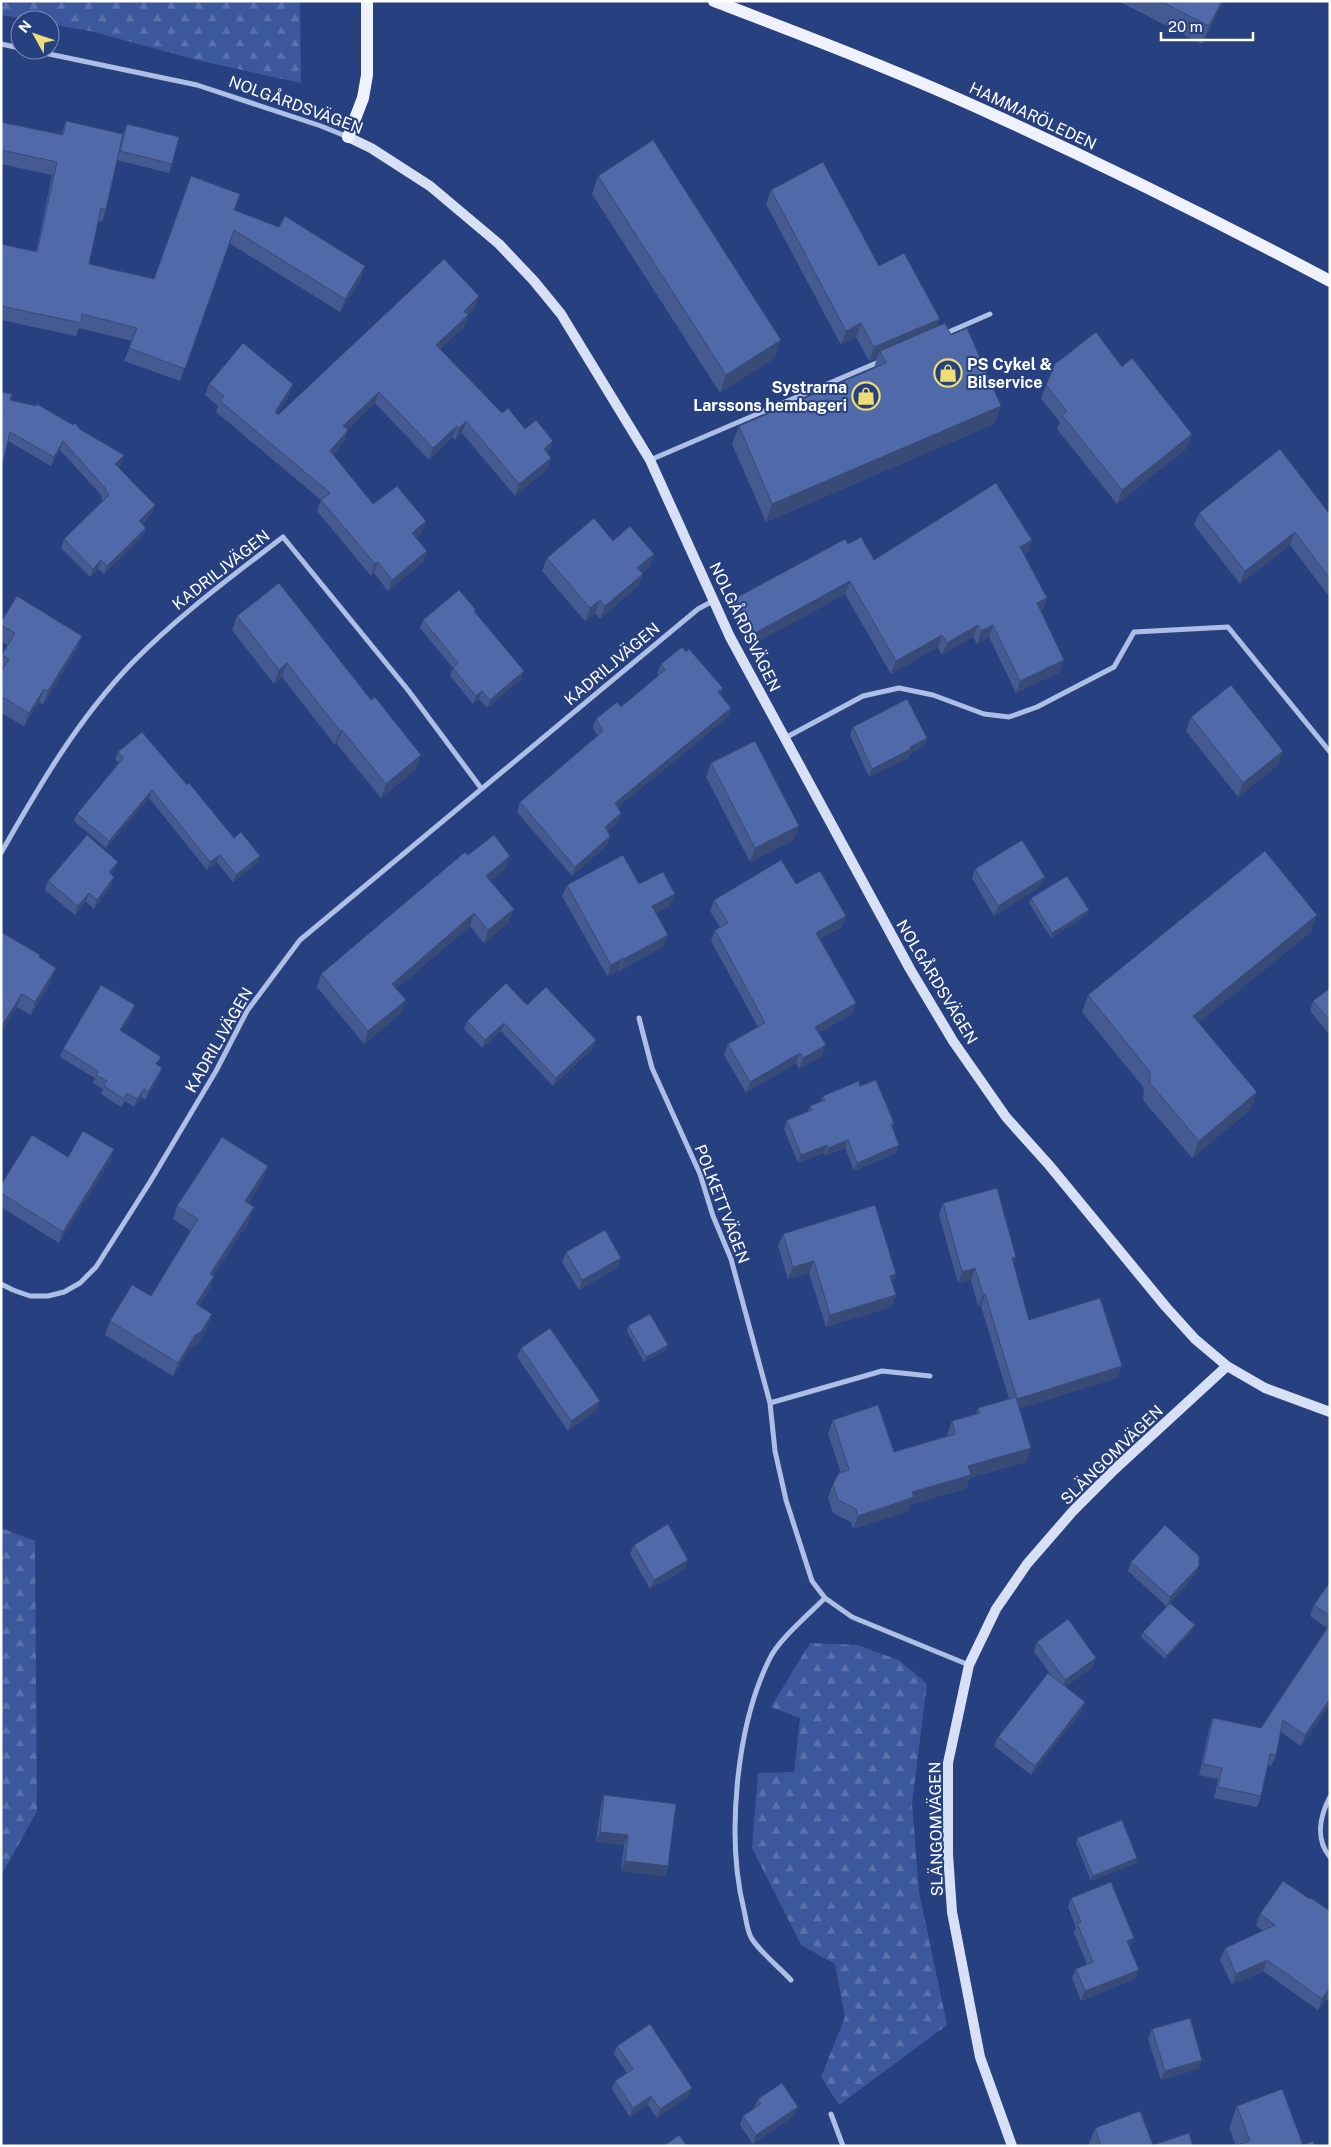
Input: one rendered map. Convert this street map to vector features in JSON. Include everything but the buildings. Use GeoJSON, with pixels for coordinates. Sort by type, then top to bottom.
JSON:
{"type":"FeatureCollection","features":[{"type":"Feature","properties":{"kind":"main road"},"geometry":{"type":"LineString","coordinates":[[348,137],[363,98],[368,75],[366,1]]}},
{"type":"Feature","properties":{"kind":"main road","name":"HAMMARÖLEDEN"},"geometry":{"type":"LineString","coordinates":[[714,1],[844,51],[993,114],[1209,217],[1330,281]]}},
{"type":"Feature","properties":{"kind":"street","name":"NOLGÅRDSVÄGEN"},"geometry":{"type":"LineString","coordinates":[[60,56],[197,86],[321,126],[348,137],[379,152],[430,186],[499,244],[534,281],[561,314],[650,460],[730,637],[910,969],[953,1041],[1006,1117],[1195,1339],[1227,1366],[1265,1388],[1330,1412]]}},
{"type":"Feature","properties":{"kind":"street"},"geometry":{"type":"LineString","coordinates":[[936,337],[990,314]]}},
{"type":"Feature","properties":{"kind":"street"},"geometry":{"type":"LineString","coordinates":[[650,460],[883,360]]}},
{"type":"Feature","properties":{"kind":"street","name":"KADRILJVÄGEN"},"geometry":{"type":"LineString","coordinates":[[1,853],[51,767],[105,693],[126,669],[189,609],[283,537],[408,690],[481,788]]}},
{"type":"Feature","properties":{"kind":"street","name":"KADRILJVÄGEN"},"geometry":{"type":"LineString","coordinates":[[1,1284],[30,1296],[48,1296],[64,1292],[80,1283],[96,1267],[150,1182],[216,1071],[247,1011],[300,940],[698,609],[714,601]]}},
{"type":"Feature","properties":{"kind":"street"},"geometry":{"type":"LineString","coordinates":[[785,738],[863,696],[899,688],[933,695],[984,714],[1009,717],[1037,707],[1114,667],[1134,632],[1228,627],[1330,752]]}},
{"type":"Feature","properties":{"kind":"street","name":"POLKETTVÄGEN"},"geometry":{"type":"LineString","coordinates":[[639,1018],[652,1068],[700,1174],[731,1259],[770,1403],[775,1451],[786,1500],[812,1581],[825,1598]]}},
{"type":"Feature","properties":{"kind":"street","name":"SLÄNGOMVÄGEN"},"geometry":{"type":"LineString","coordinates":[[1012,2146],[980,2057],[952,1902],[948,1854],[948,1763],[969,1665],[996,1609],[1027,1564],[1073,1511],[1227,1366]]}},
{"type":"Feature","properties":{"kind":"street"},"geometry":{"type":"LineString","coordinates":[[770,1403],[882,1371],[930,1376]]}},
{"type":"Feature","properties":{"kind":"street"},"geometry":{"type":"LineString","coordinates":[[791,1980],[751,1938],[738,1888],[735,1856],[735,1820],[745,1727],[769,1658],[787,1636],[825,1598],[852,1617],[969,1665]]}},
{"type":"Feature","properties":{"kind":"street"},"geometry":{"type":"LineString","coordinates":[[1330,1797],[1323,1809],[1320,1832],[1321,1843],[1330,1857]]}},
{"type":"Feature","properties":{"kind":"street"},"geometry":{"type":"LineString","coordinates":[[831,2114],[843,2146]]}},
{"type":"Feature","properties":{"kind":"green space"},"geometry":{"type":"Polygon","coordinates":[[[1,1],[300,1],[301,83],[201,61],[90,31],[60,26],[60,10],[10,10],[10,17],[1,15],[1,1]]]}},
{"type":"Feature","properties":{"kind":"green space"},"geometry":{"type":"Polygon","coordinates":[[[1,1528],[35,1541],[37,1811],[1,1876],[1,1528]]]}},
{"type":"Feature","properties":{"kind":"green space"},"geometry":{"type":"Polygon","coordinates":[[[810,1643],[857,1645],[899,1660],[927,1684],[912,1803],[919,1892],[947,2025],[839,2105],[821,2077],[845,2017],[835,1964],[801,1945],[752,1848],[758,1773],[794,1772],[800,1718],[771,1707],[810,1643]]]}},
{"type":"Feature","properties":{"kind":"place","name":"PS Cykel & Bilservice"},"geometry":{"type":"Point","coordinates":[948,373]}},
{"type":"Feature","properties":{"kind":"place","name":"Systrarna Larssons hembageri"},"geometry":{"type":"Point","coordinates":[866,396]}}]}
